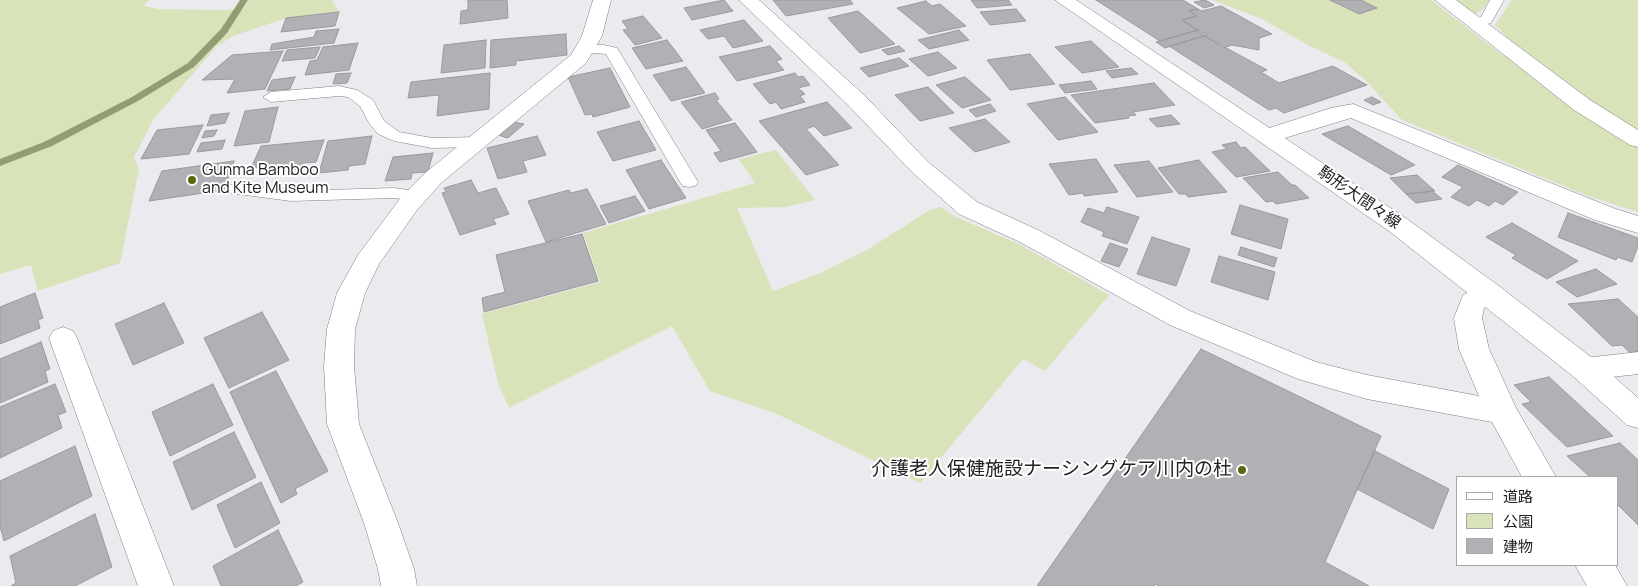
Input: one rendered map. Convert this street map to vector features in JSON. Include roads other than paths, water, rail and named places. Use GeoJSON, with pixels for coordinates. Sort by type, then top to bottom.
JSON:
{"type":"FeatureCollection","features":[{"type":"Feature","properties":{"kind":"street"},"geometry":{"type":"LineString","coordinates":[[399,586],[396,569],[387,542],[343,424],[339,366],[342,329],[351,293],[367,261],[417,196],[434,178],[579,59],[592,36],[602,0]]}},
{"type":"Feature","properties":{"kind":"street"},"geometry":{"type":"LineString","coordinates":[[748,0],[856,100],[920,167],[968,208],[1029,236],[1136,296],[1180,318],[1309,371],[1367,388],[1502,412]]}},
{"type":"Feature","properties":{"kind":"street","name":"駒形大間々線"},"geometry":{"type":"LineString","coordinates":[[1064,0],[1398,225],[1489,293],[1585,370],[1638,416]]}},
{"type":"Feature","properties":{"kind":"street"},"geometry":{"type":"LineString","coordinates":[[1444,0],[1582,105],[1638,140]]}},
{"type":"Feature","properties":{"kind":"street"},"geometry":{"type":"LineString","coordinates":[[1268,136],[1339,113],[1353,111],[1604,214],[1638,225]]}},
{"type":"Feature","properties":{"kind":"street"},"geometry":{"type":"LineString","coordinates":[[1489,293],[1473,302],[1468,318],[1474,349],[1502,412],[1538,476]]}},
{"type":"Feature","properties":{"kind":"street"},"geometry":{"type":"LineString","coordinates":[[63,338],[156,586]]}},
{"type":"Feature","properties":{"kind":"street"},"geometry":{"type":"LineString","coordinates":[[1585,370],[1638,363]]}},
{"type":"Feature","properties":{"kind":"street"},"geometry":{"type":"LineString","coordinates":[[1595,566],[1609,586]]}},
{"type":"Feature","properties":{"kind":"lane"},"geometry":{"type":"LineString","coordinates":[[1476,23],[1486,20],[1497,0]]}},
{"type":"Feature","properties":{"kind":"lane"},"geometry":{"type":"LineString","coordinates":[[586,49],[612,51],[689,182]]}},
{"type":"Feature","properties":{"kind":"lane"},"geometry":{"type":"LineString","coordinates":[[270,97],[340,91],[352,93],[368,103],[377,123],[384,131],[394,136],[432,144],[479,142]]}},
{"type":"Feature","properties":{"kind":"lane"},"geometry":{"type":"LineString","coordinates":[[236,189],[292,196],[394,194],[417,196]]}},
{"type":"Feature","properties":{"kind":"waterway"},"geometry":{"type":"LineString","coordinates":[[0,163],[48,144],[135,99],[191,65],[224,31],[244,0]]}},
{"type":"Feature","properties":{"kind":"place","name":"Gunma Bamboo and Kite Museum"},"geometry":{"type":"Point","coordinates":[192,180]}},
{"type":"Feature","properties":{"kind":"place","name":"介護老人保健施設ナーシングケア川内の杜"},"geometry":{"type":"Point","coordinates":[1242,470]}}]}
